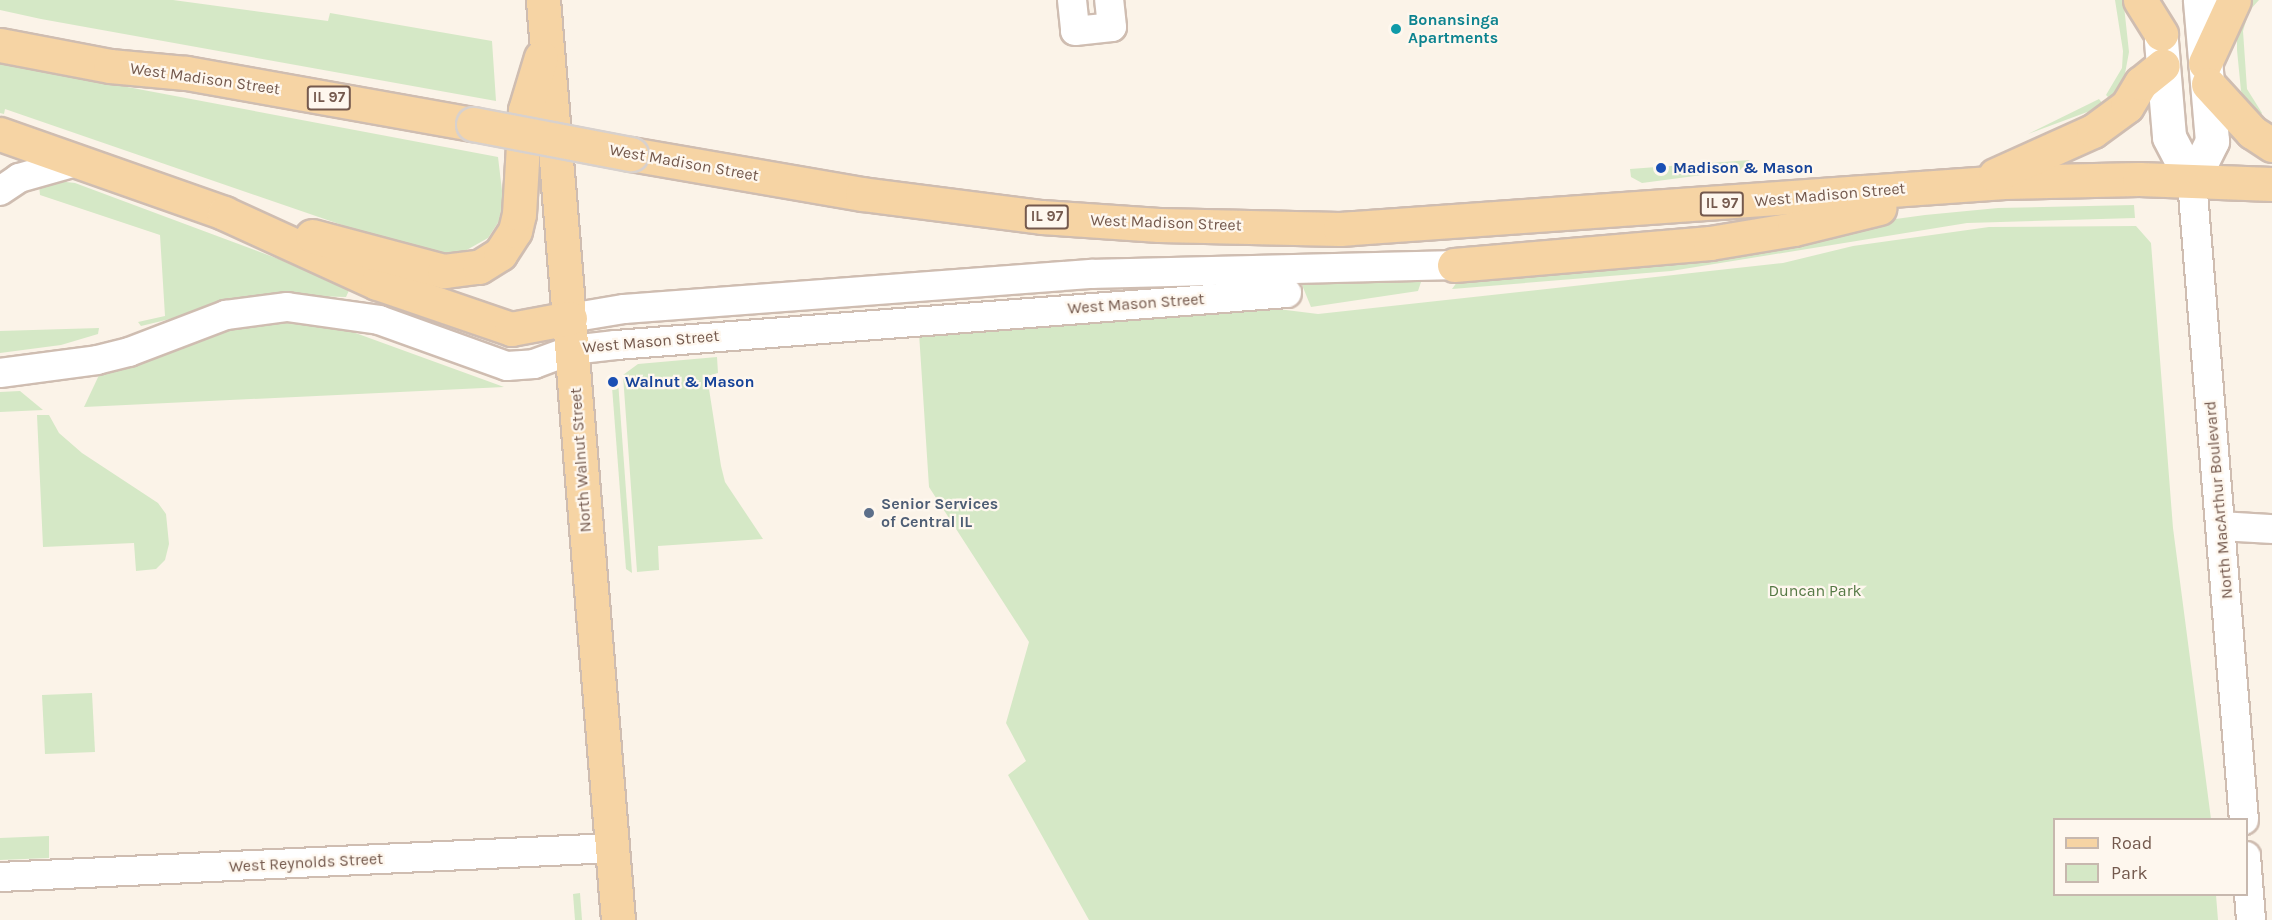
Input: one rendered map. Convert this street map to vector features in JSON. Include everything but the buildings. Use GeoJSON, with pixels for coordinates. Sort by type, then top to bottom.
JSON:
{"type":"FeatureCollection","features":[{"type":"Feature","properties":{"kind":"main road","name":"North Walnut Street"},"geometry":{"type":"LineString","coordinates":[[543,0],[618,920]]}},
{"type":"Feature","properties":{"kind":"main road"},"geometry":{"type":"LineString","coordinates":[[1454,265],[1710,243],[1794,229],[1976,183],[2093,131],[2127,106],[2162,50],[2140,0]]}},
{"type":"Feature","properties":{"kind":"main road","name":"North MacArthur Boulevard"},"geometry":{"type":"LineString","coordinates":[[2158,0],[2169,137],[2192,181]]}},
{"type":"Feature","properties":{"kind":"main road"},"geometry":{"type":"LineString","coordinates":[[2192,181],[2212,141],[2200,0]]}},
{"type":"Feature","properties":{"kind":"main road"},"geometry":{"type":"LineString","coordinates":[[2207,74],[2234,0]]}},
{"type":"Feature","properties":{"kind":"main road"},"geometry":{"type":"LineString","coordinates":[[0,23],[186,73]]}},
{"type":"Feature","properties":{"kind":"main road"},"geometry":{"type":"LineString","coordinates":[[0,134],[224,213],[444,271],[461,272],[489,262],[500,254],[515,231],[525,110],[546,41]]}},
{"type":"Feature","properties":{"kind":"main road","name":"West Madison Street"},"geometry":{"type":"LineString","coordinates":[[0,45],[111,66],[186,73],[862,195],[1042,217],[1159,225],[1340,229],[1976,183],[2192,181],[2272,184]]}},
{"type":"Feature","properties":{"kind":"main road"},"geometry":{"type":"LineString","coordinates":[[2207,74],[2252,132],[2272,145]]}},
{"type":"Feature","properties":{"kind":"main road"},"geometry":{"type":"LineString","coordinates":[[224,213],[377,283],[511,329],[570,318]]}},
{"type":"Feature","properties":{"kind":"street"},"geometry":{"type":"LineString","coordinates":[[1072,0],[1075,31],[1112,27],[1109,0]]}},
{"type":"Feature","properties":{"kind":"street"},"geometry":{"type":"LineString","coordinates":[[0,191],[19,178],[76,162]]}},
{"type":"Feature","properties":{"kind":"street","name":"North MacArthur Boulevard"},"geometry":{"type":"LineString","coordinates":[[2192,181],[2244,818]]}},
{"type":"Feature","properties":{"kind":"street","name":"West Mason Street"},"geometry":{"type":"LineString","coordinates":[[570,318],[624,309],[1093,274],[1454,265]]}},
{"type":"Feature","properties":{"kind":"street","name":"West Mason Street"},"geometry":{"type":"LineString","coordinates":[[0,373],[129,352],[226,315],[287,307],[379,320],[507,366],[534,364],[572,350],[1287,293]]}},
{"type":"Feature","properties":{"kind":"street"},"geometry":{"type":"LineString","coordinates":[[2221,526],[2272,529]]}},
{"type":"Feature","properties":{"kind":"street","name":"West Reynolds Street"},"geometry":{"type":"LineString","coordinates":[[0,877],[612,848]]}},
{"type":"Feature","properties":{"kind":"street"},"geometry":{"type":"LineString","coordinates":[[2248,872],[2251,920]]}},
{"type":"Feature","properties":{"kind":"green space"},"geometry":{"type":"Polygon","coordinates":[[[0,0],[173,0],[328,21],[330,13],[492,41],[496,101],[41,19],[0,10],[0,0]]]}},
{"type":"Feature","properties":{"kind":"green space"},"geometry":{"type":"Polygon","coordinates":[[[2115,0],[2122,0],[2124,6],[2129,52],[2124,79],[2110,99],[2106,95],[2122,68],[2123,51],[2115,0]]]}},
{"type":"Feature","properties":{"kind":"green space"},"geometry":{"type":"Polygon","coordinates":[[[2249,0],[2259,0],[2249,11],[2243,31],[2247,89],[2262,113],[2258,119],[2241,91],[2237,50],[2237,27],[2249,0]]]}},
{"type":"Feature","properties":{"kind":"green space"},"geometry":{"type":"Polygon","coordinates":[[[0,63],[498,157],[503,199],[499,221],[488,238],[463,252],[422,252],[403,246],[5,109],[4,114],[0,113],[0,63]]]}},
{"type":"Feature","properties":{"kind":"green space"},"geometry":{"type":"Polygon","coordinates":[[[2099,99],[2103,104],[2098,108],[2028,134],[2099,99]]]}},
{"type":"Feature","properties":{"kind":"green space"},"geometry":{"type":"Polygon","coordinates":[[[1750,160],[1740,170],[1642,183],[1631,177],[1630,169],[1750,160]]]}},
{"type":"Feature","properties":{"kind":"green space"},"geometry":{"type":"Polygon","coordinates":[[[57,181],[75,183],[351,286],[346,297],[269,295],[141,326],[138,322],[165,316],[160,235],[40,195],[39,185],[57,181]]]}},
{"type":"Feature","properties":{"kind":"green space"},"geometry":{"type":"Polygon","coordinates":[[[2134,205],[2135,218],[1967,223],[1671,271],[1452,289],[1460,278],[1925,215],[1998,208],[2134,205]]]}},
{"type":"Feature","properties":{"kind":"green space","name":"Duncan Park"},"geometry":{"type":"Polygon","coordinates":[[[2136,226],[2151,243],[2173,528],[2211,818],[2053,818],[2053,896],[2216,896],[2218,920],[1089,920],[1008,775],[1026,761],[1006,723],[1029,642],[929,487],[919,333],[1211,310],[1278,309],[1318,314],[1783,263],[1853,246],[1989,227],[2136,226]]]}},
{"type":"Feature","properties":{"kind":"green space"},"geometry":{"type":"Polygon","coordinates":[[[1422,279],[1418,291],[1311,307],[1300,280],[1422,279]]]}},
{"type":"Feature","properties":{"kind":"green space"},"geometry":{"type":"Polygon","coordinates":[[[279,319],[350,331],[504,387],[84,407],[100,373],[220,327],[279,319]]]}},
{"type":"Feature","properties":{"kind":"green space"},"geometry":{"type":"Polygon","coordinates":[[[99,328],[98,334],[61,345],[0,353],[0,331],[99,328]]]}},
{"type":"Feature","properties":{"kind":"green space"},"geometry":{"type":"Polygon","coordinates":[[[717,357],[718,373],[707,376],[725,482],[763,539],[658,546],[659,570],[637,572],[623,375],[638,364],[717,357]]]}},
{"type":"Feature","properties":{"kind":"green space"},"geometry":{"type":"Polygon","coordinates":[[[618,381],[632,573],[626,569],[612,387],[618,381]]]}},
{"type":"Feature","properties":{"kind":"green space"},"geometry":{"type":"Polygon","coordinates":[[[20,391],[43,410],[0,412],[0,392],[20,391]]]}},
{"type":"Feature","properties":{"kind":"green space"},"geometry":{"type":"Polygon","coordinates":[[[37,415],[49,415],[59,433],[82,453],[158,503],[166,514],[169,544],[165,560],[156,569],[136,571],[134,543],[43,547],[37,415]]]}},
{"type":"Feature","properties":{"kind":"green space"},"geometry":{"type":"Polygon","coordinates":[[[92,693],[95,752],[45,754],[42,695],[92,693]]]}},
{"type":"Feature","properties":{"kind":"green space"},"geometry":{"type":"Polygon","coordinates":[[[49,836],[49,858],[0,860],[0,838],[49,836]]]}},
{"type":"Feature","properties":{"kind":"green space"},"geometry":{"type":"Polygon","coordinates":[[[580,893],[582,920],[575,920],[573,894],[580,893]]]}},
{"type":"Feature","properties":{"kind":"place","name":"Bonansinga Apartments"},"geometry":{"type":"Point","coordinates":[1396,29]}},
{"type":"Feature","properties":{"kind":"place","name":"Madison & Mason"},"geometry":{"type":"Point","coordinates":[1661,168]}},
{"type":"Feature","properties":{"kind":"place","name":"Walnut & Mason"},"geometry":{"type":"Point","coordinates":[613,382]}},
{"type":"Feature","properties":{"kind":"place","name":"Senior Services of Central IL"},"geometry":{"type":"Point","coordinates":[869,513]}}]}
